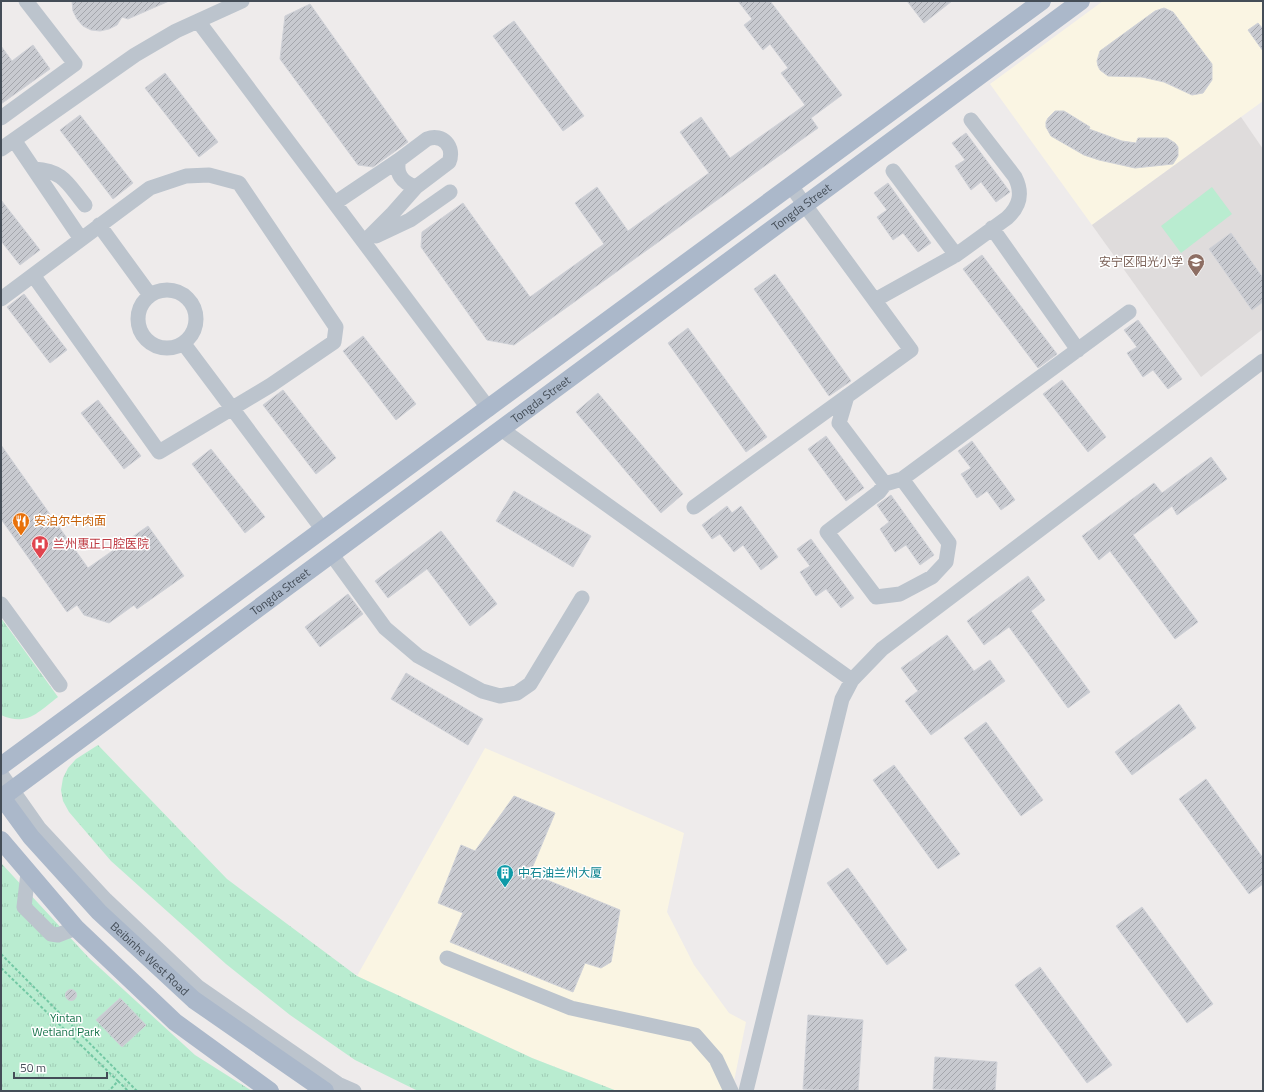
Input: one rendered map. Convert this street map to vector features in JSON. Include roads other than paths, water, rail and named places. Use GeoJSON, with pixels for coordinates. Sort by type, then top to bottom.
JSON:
{"type":"FeatureCollection","features":[{"type":"Feature","properties":{"kind":"main road","name":"Tongda Street"},"geometry":{"type":"LineString","coordinates":[[1,766],[1042,1]]}},
{"type":"Feature","properties":{"kind":"main road","name":"Tongda Street"},"geometry":{"type":"LineString","coordinates":[[4,795],[332,555],[1081,1]]}},
{"type":"Feature","properties":{"kind":"main road","name":"Beibinhe West Road"},"geometry":{"type":"LineString","coordinates":[[4,795],[30,837],[99,912],[194,1000],[326,1091]]}},
{"type":"Feature","properties":{"kind":"main road"},"geometry":{"type":"LineString","coordinates":[[1,840],[76,928],[175,1022],[270,1091]]}},
{"type":"Feature","properties":{"kind":"street"},"geometry":{"type":"LineString","coordinates":[[1,118],[75,64],[26,1]]}},
{"type":"Feature","properties":{"kind":"street"},"geometry":{"type":"LineString","coordinates":[[1,149],[135,55],[176,31],[242,1]]}},
{"type":"Feature","properties":{"kind":"street"},"geometry":{"type":"LineString","coordinates":[[198,21],[489,408]]}},
{"type":"Feature","properties":{"kind":"street"},"geometry":{"type":"LineString","coordinates":[[875,300],[956,255],[1014,212],[1020,195],[1019,185],[1015,177],[971,120]]}},
{"type":"Feature","properties":{"kind":"street"},"geometry":{"type":"LineString","coordinates":[[335,203],[432,137],[442,138],[449,146],[451,156],[449,162],[416,187],[364,242]]}},
{"type":"Feature","properties":{"kind":"street"},"geometry":{"type":"LineString","coordinates":[[14,140],[82,238]]}},
{"type":"Feature","properties":{"kind":"street"},"geometry":{"type":"LineString","coordinates":[[399,160],[398,169],[401,178],[405,182],[416,187]]}},
{"type":"Feature","properties":{"kind":"street"},"geometry":{"type":"LineString","coordinates":[[34,169],[46,170],[60,175],[85,205]]}},
{"type":"Feature","properties":{"kind":"street"},"geometry":{"type":"LineString","coordinates":[[893,171],[956,255]]}},
{"type":"Feature","properties":{"kind":"street"},"geometry":{"type":"LineString","coordinates":[[1,299],[99,225],[150,188],[186,176],[209,175],[239,183],[336,327],[334,342],[271,385],[159,452],[33,275]]}},
{"type":"Feature","properties":{"kind":"street"},"geometry":{"type":"LineString","coordinates":[[694,507],[911,350],[791,186]]}},
{"type":"Feature","properties":{"kind":"street"},"geometry":{"type":"LineString","coordinates":[[364,242],[410,220],[450,192]]}},
{"type":"Feature","properties":{"kind":"street"},"geometry":{"type":"LineString","coordinates":[[99,225],[150,295]]}},
{"type":"Feature","properties":{"kind":"street"},"geometry":{"type":"LineString","coordinates":[[992,228],[1078,350]]}},
{"type":"Feature","properties":{"kind":"street"},"geometry":{"type":"LineString","coordinates":[[161,290],[172,290],[183,294],[192,302],[196,313],[196,324],[192,335],[184,344],[174,348],[162,348],[151,344],[143,336],[138,326],[138,314],[142,303],[150,295],[161,290]]}},
{"type":"Feature","properties":{"kind":"street"},"geometry":{"type":"LineString","coordinates":[[902,479],[949,543],[946,562],[932,577],[900,594],[876,597],[828,532],[879,492],[885,484],[902,479],[1129,312]]}},
{"type":"Feature","properties":{"kind":"street"},"geometry":{"type":"LineString","coordinates":[[184,344],[323,530]]}},
{"type":"Feature","properties":{"kind":"street"},"geometry":{"type":"LineString","coordinates":[[746,1091],[842,699],[852,680],[882,649],[1263,360]]}},
{"type":"Feature","properties":{"kind":"street"},"geometry":{"type":"LineString","coordinates":[[848,396],[839,423],[885,484]]}},
{"type":"Feature","properties":{"kind":"street"},"geometry":{"type":"LineString","coordinates":[[501,429],[852,680]]}},
{"type":"Feature","properties":{"kind":"street"},"geometry":{"type":"LineString","coordinates":[[332,555],[385,628],[418,656],[482,691],[500,696],[517,693],[530,684],[582,598]]}},
{"type":"Feature","properties":{"kind":"street"},"geometry":{"type":"LineString","coordinates":[[1,604],[60,685]]}},
{"type":"Feature","properties":{"kind":"street"},"geometry":{"type":"LineString","coordinates":[[1,774],[4,795],[39,828],[106,900],[198,986],[338,1084],[354,1091]]}},
{"type":"Feature","properties":{"kind":"street"},"geometry":{"type":"LineString","coordinates":[[28,873],[24,907],[51,934],[58,935],[76,928]]}},
{"type":"Feature","properties":{"kind":"street"},"geometry":{"type":"LineString","coordinates":[[447,958],[571,1008],[695,1035],[716,1060],[731,1091]]}},
{"type":"Feature","properties":{"kind":"place","name":"安宁区阳光小学"},"geometry":{"type":"Point","coordinates":[1196,277]}},
{"type":"Feature","properties":{"kind":"place","name":"安泊尔牛肉面"},"geometry":{"type":"Point","coordinates":[21,536]}},
{"type":"Feature","properties":{"kind":"place","name":"兰州惠正口腔医院"},"geometry":{"type":"Point","coordinates":[40,559]}},
{"type":"Feature","properties":{"kind":"place","name":"中石油兰州大厦"},"geometry":{"type":"Point","coordinates":[505,888]}},
{"type":"Feature","properties":{"kind":"park label","name":"Yintan Wetland Park"},"geometry":{"type":"Point","coordinates":[66,1025]}}]}
